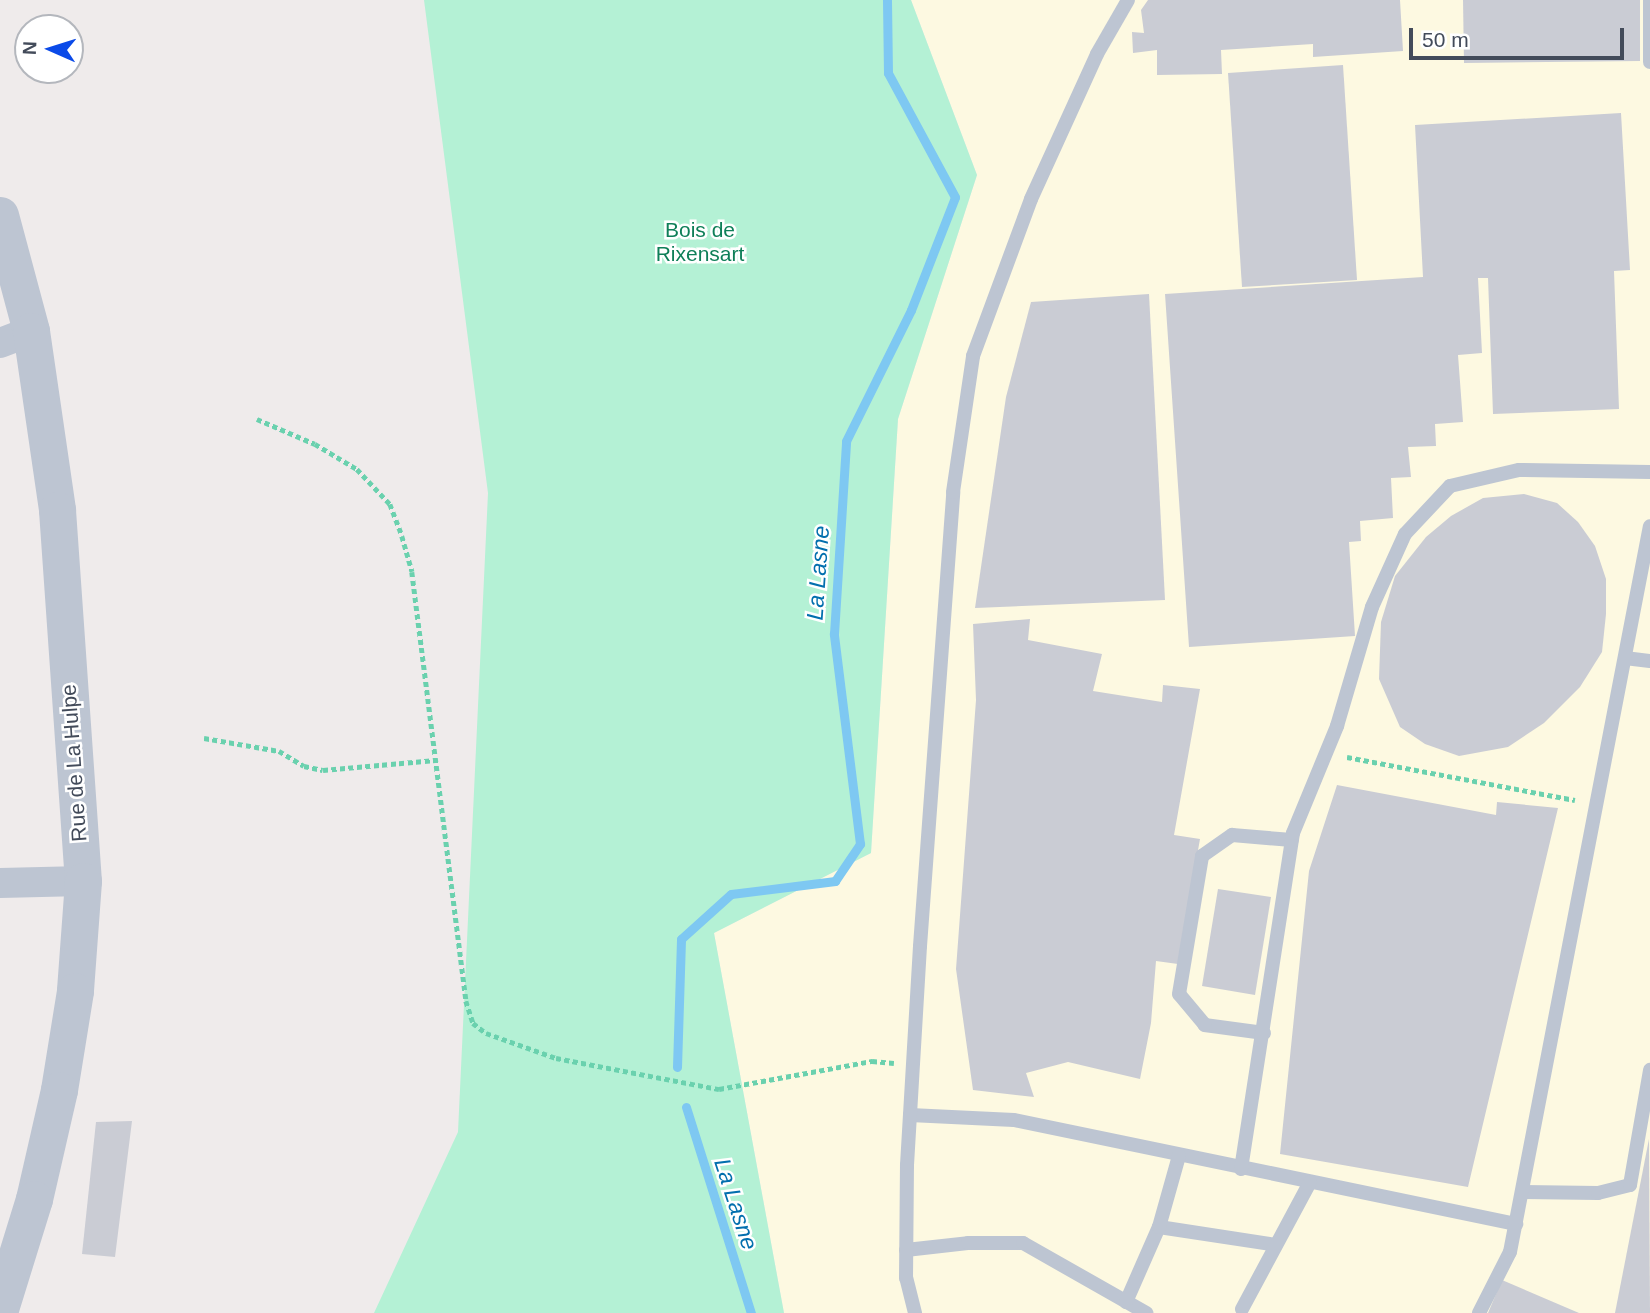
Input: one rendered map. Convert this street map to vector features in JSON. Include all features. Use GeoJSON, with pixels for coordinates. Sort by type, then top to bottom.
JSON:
{"type":"FeatureCollection","features":[{"type":"Feature","properties":{"kind":"street","name":"Rue de La Hulpe"},"geometry":{"type":"LineString","coordinates":[[0,215],[15,337],[57,510],[83,881],[75,992],[59,1090],[34,1199],[0,1309]]}},
{"type":"Feature","properties":{"kind":"street"},"geometry":{"type":"LineString","coordinates":[[0,883],[83,881]]}},
{"type":"Feature","properties":{"kind":"lane"},"geometry":{"type":"LineString","coordinates":[[915,1313],[906,1278],[910,1115],[953,492],[973,356],[1031,199],[1097,54],[1128,0]]}},
{"type":"Feature","properties":{"kind":"lane"},"geometry":{"type":"LineString","coordinates":[[1650,0],[1650,62]]}},
{"type":"Feature","properties":{"kind":"lane"},"geometry":{"type":"LineString","coordinates":[[1241,1168],[1292,840],[1326,753],[1372,607],[1405,534],[1450,486],[1518,470],[1650,472]]}},
{"type":"Feature","properties":{"kind":"lane"},"geometry":{"type":"LineString","coordinates":[[1479,1313],[1510,1252],[1650,526]]}},
{"type":"Feature","properties":{"kind":"lane"},"geometry":{"type":"LineString","coordinates":[[1625,658],[1650,661]]}},
{"type":"Feature","properties":{"kind":"lane"},"geometry":{"type":"LineString","coordinates":[[1264,1033],[1205,1025],[1178,994],[1202,856],[1232,835],[1292,840]]}},
{"type":"Feature","properties":{"kind":"lane"},"geometry":{"type":"LineString","coordinates":[[1522,1192],[1598,1193],[1630,1185],[1650,1070]]}},
{"type":"Feature","properties":{"kind":"lane"},"geometry":{"type":"LineString","coordinates":[[910,1115],[1014,1120],[1516,1224]]}},
{"type":"Feature","properties":{"kind":"lane"},"geometry":{"type":"LineString","coordinates":[[1126,1302],[1159,1227],[1179,1156]]}},
{"type":"Feature","properties":{"kind":"lane"},"geometry":{"type":"LineString","coordinates":[[1242,1310],[1310,1182]]}},
{"type":"Feature","properties":{"kind":"lane"},"geometry":{"type":"LineString","coordinates":[[1159,1227],[1276,1245]]}},
{"type":"Feature","properties":{"kind":"lane"},"geometry":{"type":"LineString","coordinates":[[906,1250],[968,1243],[1023,1243],[1146,1313]]}},
{"type":"Feature","properties":{"kind":"path"},"geometry":{"type":"LineString","coordinates":[[257,419],[315,444],[356,470],[390,504],[412,572],[466,1001],[473,1023],[486,1033],[556,1058],[719,1089],[872,1061],[914,1064]]}},
{"type":"Feature","properties":{"kind":"path"},"geometry":{"type":"LineString","coordinates":[[204,738],[279,751],[304,766],[323,770],[436,760]]}},
{"type":"Feature","properties":{"kind":"path"},"geometry":{"type":"LineString","coordinates":[[1326,753],[1597,803]]}},
{"type":"Feature","properties":{"kind":"shaded area"},"geometry":{"type":"Polygon","coordinates":[[[911,0],[1650,0],[1650,1313],[784,1313],[714,933],[871,853],[898,419],[977,175],[911,0]]]}},
{"type":"Feature","properties":{"kind":"green space","name":"Bois de Rixensart"},"geometry":{"type":"Polygon","coordinates":[[[424,0],[911,0],[977,175],[898,419],[871,853],[714,933],[784,1313],[374,1313],[458,1132],[488,493],[424,0]]]}},
{"type":"Feature","properties":{"kind":"building"},"geometry":{"type":"Polygon","coordinates":[[[1148,0],[1400,0],[1403,51],[1313,57],[1313,44],[1221,50],[1222,74],[1157,75],[1157,50],[1133,53],[1132,32],[1144,33],[1141,10],[1148,0]]]}},
{"type":"Feature","properties":{"kind":"building"},"geometry":{"type":"Polygon","coordinates":[[[1463,0],[1640,0],[1640,61],[1464,63],[1463,0]]]}},
{"type":"Feature","properties":{"kind":"building"},"geometry":{"type":"Polygon","coordinates":[[[1343,65],[1357,280],[1242,287],[1228,73],[1343,65]]]}},
{"type":"Feature","properties":{"kind":"building"},"geometry":{"type":"Polygon","coordinates":[[[1621,113],[1630,270],[1614,271],[1619,409],[1493,414],[1488,278],[1478,278],[1482,353],[1458,355],[1463,422],[1435,424],[1436,446],[1408,447],[1411,477],[1391,478],[1393,518],[1360,521],[1361,541],[1349,542],[1355,636],[1189,647],[1165,294],[1423,277],[1415,125],[1621,113]]]}},
{"type":"Feature","properties":{"kind":"building"},"geometry":{"type":"Polygon","coordinates":[[[1149,294],[1165,600],[975,608],[1006,397],[1031,302],[1149,294]]]}},
{"type":"Feature","properties":{"kind":"building"},"geometry":{"type":"Polygon","coordinates":[[[1524,494],[1557,503],[1578,522],[1595,546],[1606,579],[1602,652],[1580,687],[1544,723],[1508,747],[1459,756],[1425,744],[1400,727],[1379,679],[1381,622],[1395,576],[1426,537],[1451,516],[1483,498],[1524,494]]]}},
{"type":"Feature","properties":{"kind":"building"},"geometry":{"type":"Polygon","coordinates":[[[1030,619],[1028,640],[1102,654],[1093,691],[1162,702],[1163,685],[1200,689],[1174,835],[1200,839],[1178,964],[1156,961],[1151,1023],[1140,1079],[1068,1062],[1026,1073],[1034,1097],[973,1090],[956,969],[976,700],[973,624],[1030,619]]]}},
{"type":"Feature","properties":{"kind":"building"},"geometry":{"type":"Polygon","coordinates":[[[1337,785],[1496,815],[1497,802],[1558,808],[1468,1187],[1280,1154],[1309,871],[1337,785]]]}},
{"type":"Feature","properties":{"kind":"building"},"geometry":{"type":"Polygon","coordinates":[[[1218,889],[1271,897],[1255,995],[1202,986],[1218,889]]]}},
{"type":"Feature","properties":{"kind":"building"},"geometry":{"type":"Polygon","coordinates":[[[132,1121],[115,1257],[82,1254],[96,1122],[132,1121]]]}},
{"type":"Feature","properties":{"kind":"building"},"geometry":{"type":"Polygon","coordinates":[[[1649,1139],[1650,1313],[1615,1313],[1649,1139]]]}},
{"type":"Feature","properties":{"kind":"building"},"geometry":{"type":"Polygon","coordinates":[[[1502,1280],[1579,1313],[1488,1313],[1502,1280]]]}},
{"type":"Feature","properties":{"kind":"waterway","name":"La Lasne"},"geometry":{"type":"LineString","coordinates":[[677,1067],[681,939],[731,894],[835,881],[860,844],[834,634],[846,441],[911,310],[955,197],[888,73],[887,0]]}},
{"type":"Feature","properties":{"kind":"waterway","name":"La Lasne"},"geometry":{"type":"LineString","coordinates":[[686,1107],[751,1313]]}}]}
